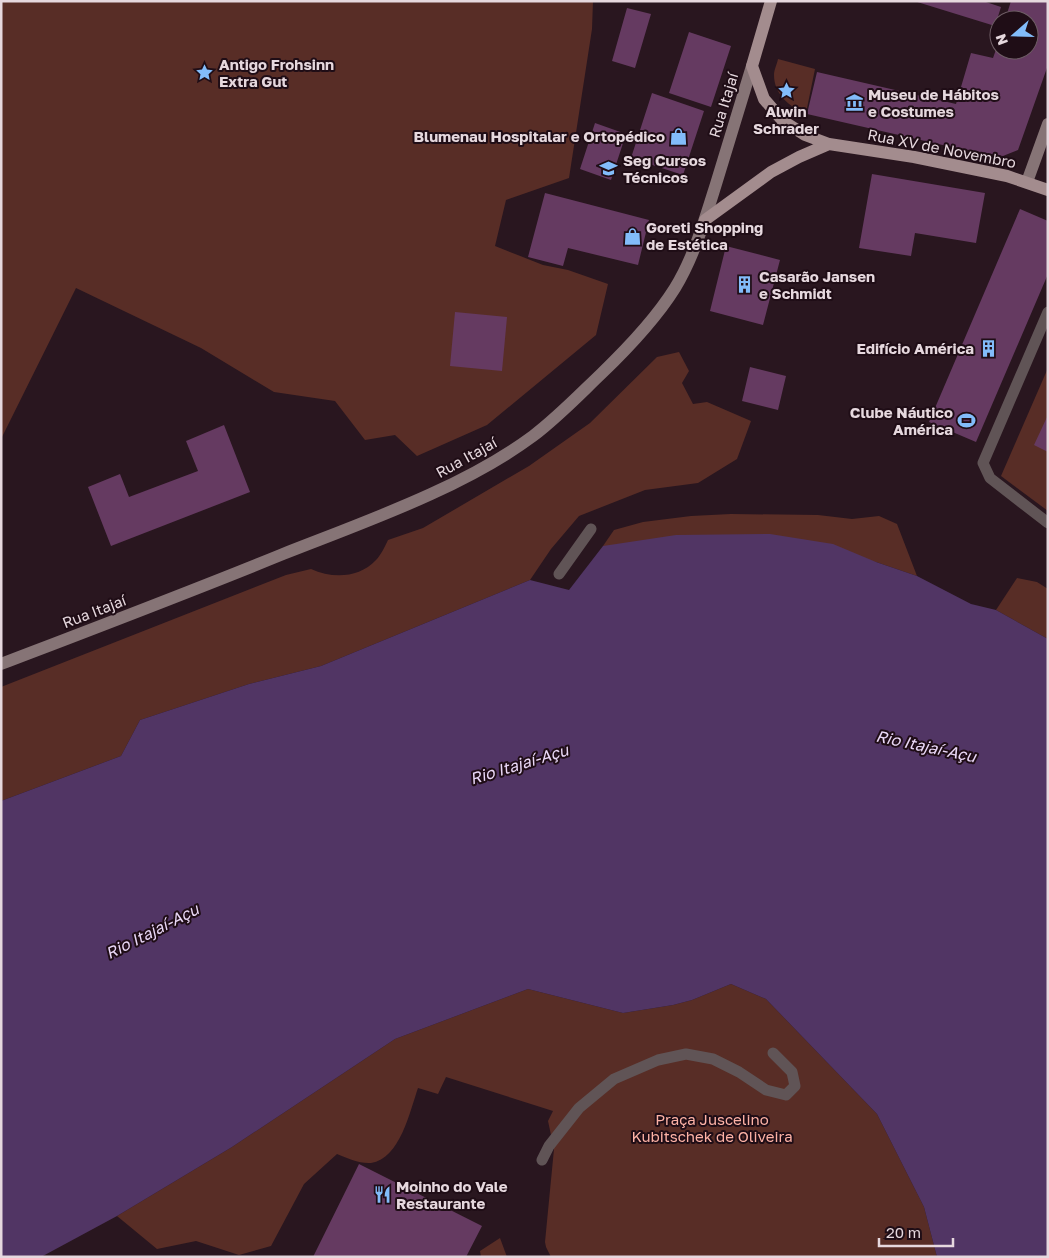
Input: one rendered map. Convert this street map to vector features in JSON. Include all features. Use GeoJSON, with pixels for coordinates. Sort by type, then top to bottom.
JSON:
{"type":"FeatureCollection","features":[{"type":"Feature","properties":{"kind":"main road"},"geometry":{"type":"LineString","coordinates":[[752,66],[771,1]]}},
{"type":"Feature","properties":{"kind":"main road","name":"Rua XV de Novembro"},"geometry":{"type":"LineString","coordinates":[[752,66],[764,99],[783,122],[805,135],[829,144],[914,157],[998,174],[1048,190]]}},
{"type":"Feature","properties":{"kind":"main road","name":"Rua Itajaí"},"geometry":{"type":"LineString","coordinates":[[1,664],[224,578],[442,489],[495,461],[533,436],[566,408],[616,359],[655,317],[675,288],[690,259],[705,220],[752,66]]}},
{"type":"Feature","properties":{"kind":"main road"},"geometry":{"type":"LineString","coordinates":[[1027,182],[1048,124]]}},
{"type":"Feature","properties":{"kind":"main road"},"geometry":{"type":"LineString","coordinates":[[705,220],[754,182],[800,156],[829,144]]}},
{"type":"Feature","properties":{"kind":"lane"},"geometry":{"type":"LineString","coordinates":[[1048,312],[983,463],[990,478],[1048,523]]}},
{"type":"Feature","properties":{"kind":"lane"},"geometry":{"type":"LineString","coordinates":[[559,574],[590,530]]}},
{"type":"Feature","properties":{"kind":"lane"},"geometry":{"type":"LineString","coordinates":[[542,1160],[548,1146],[579,1108],[614,1079],[658,1060],[686,1054],[713,1059],[739,1072],[766,1090],[786,1095],[795,1086],[792,1072],[773,1053]]}},
{"type":"Feature","properties":{"kind":"green space"},"geometry":{"type":"Polygon","coordinates":[[[1,1],[593,1],[592,29],[569,178],[506,200],[495,246],[543,265],[568,270],[608,284],[596,335],[487,425],[417,456],[395,435],[365,440],[335,401],[274,392],[201,348],[76,288],[1,439],[1,1]]]}},
{"type":"Feature","properties":{"kind":"green space"},"geometry":{"type":"Polygon","coordinates":[[[778,59],[815,69],[806,113],[794,108],[780,94],[774,75],[778,59]]]}},
{"type":"Feature","properties":{"kind":"green space"},"geometry":{"type":"Polygon","coordinates":[[[679,352],[689,371],[682,383],[693,404],[707,402],[751,421],[737,459],[698,483],[645,490],[579,516],[551,549],[530,580],[321,666],[249,684],[140,720],[121,756],[1,801],[1,687],[286,575],[311,569],[337,575],[345,575],[362,570],[378,558],[388,540],[423,528],[529,466],[590,423],[657,357],[679,352]]]}},
{"type":"Feature","properties":{"kind":"green space"},"geometry":{"type":"Polygon","coordinates":[[[1048,368],[1048,511],[1001,476],[1048,368]]]}},
{"type":"Feature","properties":{"kind":"green space"},"geometry":{"type":"Polygon","coordinates":[[[731,514],[818,515],[852,519],[879,516],[897,524],[917,576],[876,562],[603,546],[614,530],[643,522],[691,516],[731,514]]]}},
{"type":"Feature","properties":{"kind":"green space"},"geometry":{"type":"Polygon","coordinates":[[[1017,578],[1037,582],[1048,589],[1048,639],[996,610],[1017,578]]]}},
{"type":"Feature","properties":{"kind":"green space","name":"Praça Juscelino Kubitschek de Oliveira"},"geometry":{"type":"Polygon","coordinates":[[[731,984],[766,999],[877,1114],[924,1207],[937,1257],[551,1257],[545,1242],[554,1149],[548,1121],[553,1111],[446,1077],[438,1094],[418,1088],[397,1144],[381,1160],[362,1163],[337,1154],[304,1184],[271,1246],[239,1255],[196,1241],[157,1249],[117,1216],[232,1147],[395,1039],[528,989],[623,1013],[692,1000],[731,984]]]}},
{"type":"Feature","properties":{"kind":"green space"},"geometry":{"type":"Polygon","coordinates":[[[500,1238],[507,1257],[481,1257],[480,1251],[500,1238]]]}},
{"type":"Feature","properties":{"kind":"water","name":"Rio Itajaí-Açu"},"geometry":{"type":"Polygon","coordinates":[[[770,534],[833,544],[876,562],[917,576],[971,604],[996,610],[1048,639],[1048,1257],[937,1257],[924,1207],[877,1114],[766,999],[731,984],[692,1000],[623,1013],[528,989],[395,1039],[232,1147],[117,1216],[41,1257],[1,1257],[1,801],[121,756],[140,720],[249,684],[321,666],[530,580],[569,590],[603,546],[676,535],[770,534]]]}},
{"type":"Feature","properties":{"kind":"building"},"geometry":{"type":"Polygon","coordinates":[[[914,1],[983,1],[1001,7],[1000,10],[989,10],[989,24],[914,1]]]}},
{"type":"Feature","properties":{"kind":"building"},"geometry":{"type":"Polygon","coordinates":[[[1011,1],[1048,1],[1048,65],[1018,150],[1003,156],[947,146],[807,114],[817,72],[956,104],[971,53],[989,57],[989,60],[1039,60],[1039,10],[1008,10],[1011,1]]]}},
{"type":"Feature","properties":{"kind":"building"},"geometry":{"type":"Polygon","coordinates":[[[627,8],[651,14],[635,68],[612,61],[627,8]]]}},
{"type":"Feature","properties":{"kind":"building"},"geometry":{"type":"Polygon","coordinates":[[[689,32],[731,46],[711,107],[669,93],[689,32]]]}},
{"type":"Feature","properties":{"kind":"building"},"geometry":{"type":"Polygon","coordinates":[[[652,93],[704,111],[683,175],[631,158],[652,93]]]}},
{"type":"Feature","properties":{"kind":"building"},"geometry":{"type":"Polygon","coordinates":[[[595,123],[626,134],[611,180],[580,169],[595,123]]]}},
{"type":"Feature","properties":{"kind":"building"},"geometry":{"type":"Polygon","coordinates":[[[872,174],[985,193],[976,243],[915,233],[911,256],[859,248],[872,174]]]}},
{"type":"Feature","properties":{"kind":"building"},"geometry":{"type":"Polygon","coordinates":[[[545,193],[649,220],[638,265],[568,248],[563,266],[528,257],[545,193]]]}},
{"type":"Feature","properties":{"kind":"building","name":"Edifício América"},"geometry":{"type":"Polygon","coordinates":[[[1020,209],[1048,221],[1048,274],[976,442],[929,422],[1020,209]]]}},
{"type":"Feature","properties":{"kind":"building","name":"Casarão Jansen e Schmidt"},"geometry":{"type":"Polygon","coordinates":[[[726,246],[780,260],[763,325],[710,311],[726,246]]]}},
{"type":"Feature","properties":{"kind":"building"},"geometry":{"type":"Polygon","coordinates":[[[455,312],[507,317],[502,371],[450,366],[455,312]]]}},
{"type":"Feature","properties":{"kind":"building"},"geometry":{"type":"Polygon","coordinates":[[[750,367],[786,376],[778,410],[742,401],[750,367]]]}},
{"type":"Feature","properties":{"kind":"building"},"geometry":{"type":"Polygon","coordinates":[[[1048,415],[1048,452],[1034,445],[1048,415]]]}},
{"type":"Feature","properties":{"kind":"building"},"geometry":{"type":"Polygon","coordinates":[[[224,425],[250,492],[111,546],[88,487],[120,474],[129,497],[198,471],[186,441],[224,425]]]}},
{"type":"Feature","properties":{"kind":"building","name":"Moinho do Vale Restaurante"},"geometry":{"type":"Polygon","coordinates":[[[359,1164],[482,1226],[466,1257],[313,1257],[359,1164]]]}},
{"type":"Feature","properties":{"kind":"place","name":"Antigo Frohsinn Extra Gut"},"geometry":{"type":"Point","coordinates":[205,73]}},
{"type":"Feature","properties":{"kind":"place","name":"Alwin Schrader"},"geometry":{"type":"Point","coordinates":[786,90]}},
{"type":"Feature","properties":{"kind":"place","name":"Museu de Hábitos e Costumes"},"geometry":{"type":"Point","coordinates":[854,103]}},
{"type":"Feature","properties":{"kind":"place","name":"Blumenau Hospitalar e Ortopédico"},"geometry":{"type":"Point","coordinates":[679,136]}},
{"type":"Feature","properties":{"kind":"place","name":"Seg Cursos Técnicos"},"geometry":{"type":"Point","coordinates":[609,169]}},
{"type":"Feature","properties":{"kind":"place","name":"Goreti Shopping de Estética"},"geometry":{"type":"Point","coordinates":[632,236]}},
{"type":"Feature","properties":{"kind":"place","name":"Casarão Jansen e Schmidt"},"geometry":{"type":"Point","coordinates":[745,285]}},
{"type":"Feature","properties":{"kind":"place","name":"Edifício América"},"geometry":{"type":"Point","coordinates":[988,348]}},
{"type":"Feature","properties":{"kind":"place","name":"Clube Náutico América"},"geometry":{"type":"Point","coordinates":[967,421]}},
{"type":"Feature","properties":{"kind":"place","name":"Moinho do Vale Restaurante"},"geometry":{"type":"Point","coordinates":[382,1195]}}]}
